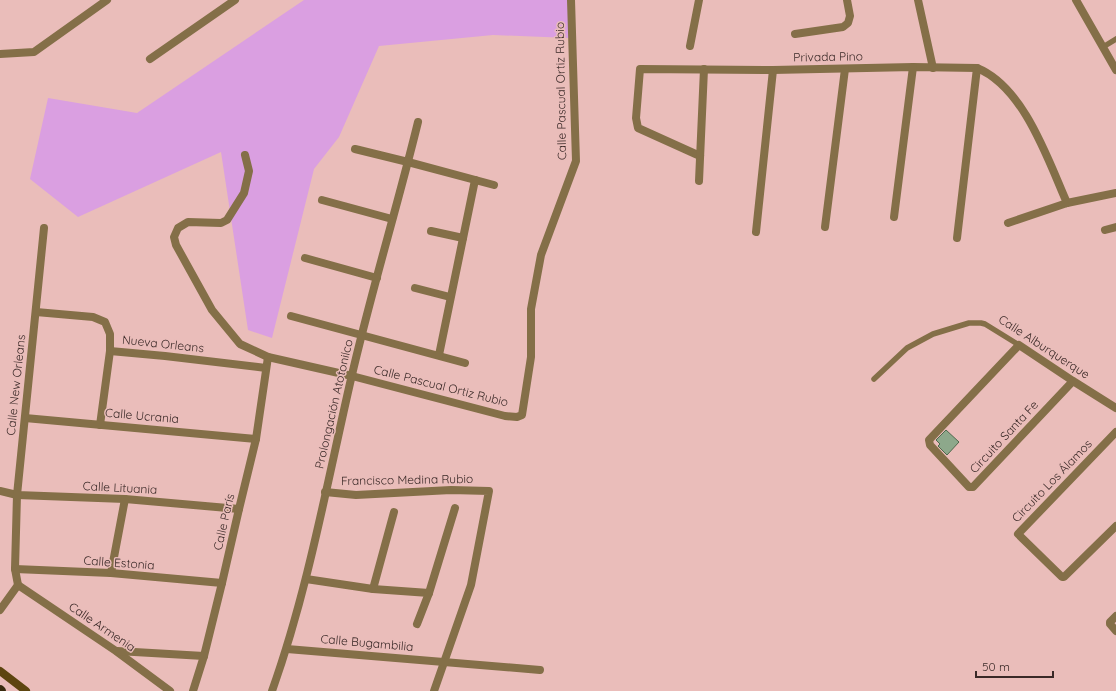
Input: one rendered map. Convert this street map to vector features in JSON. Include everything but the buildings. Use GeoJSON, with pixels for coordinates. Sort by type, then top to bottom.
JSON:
{"type":"FeatureCollection","features":[{"type":"Feature","properties":{"kind":"main road"},"geometry":{"type":"LineString","coordinates":[[0,671],[26,691]]}},
{"type":"Feature","properties":{"kind":"street"},"geometry":{"type":"LineString","coordinates":[[0,54],[34,52],[107,0]]}},
{"type":"Feature","properties":{"kind":"street"},"geometry":{"type":"LineString","coordinates":[[150,59],[235,0]]}},
{"type":"Feature","properties":{"kind":"street","name":"Calle Pascual Ortiz Rubio"},"geometry":{"type":"LineString","coordinates":[[245,155],[249,171],[244,193],[227,220],[221,223],[188,222],[178,228],[174,237],[176,245],[212,310],[240,344],[268,357],[352,376],[505,416],[517,417],[522,415],[531,357],[531,309],[541,255],[576,161],[571,0]]}},
{"type":"Feature","properties":{"kind":"street"},"geometry":{"type":"LineString","coordinates":[[690,46],[699,0]]}},
{"type":"Feature","properties":{"kind":"street"},"geometry":{"type":"LineString","coordinates":[[795,34],[844,27],[848,23],[850,16],[847,0]]}},
{"type":"Feature","properties":{"kind":"street"},"geometry":{"type":"LineString","coordinates":[[918,0],[933,68]]}},
{"type":"Feature","properties":{"kind":"street"},"geometry":{"type":"LineString","coordinates":[[1076,0],[1116,70]]}},
{"type":"Feature","properties":{"kind":"street"},"geometry":{"type":"LineString","coordinates":[[894,217],[913,67]]}},
{"type":"Feature","properties":{"kind":"street","name":"Privada Pino"},"geometry":{"type":"LineString","coordinates":[[700,156],[638,128],[636,118],[640,69],[773,70],[913,67],[977,68]]}},
{"type":"Feature","properties":{"kind":"street"},"geometry":{"type":"LineString","coordinates":[[957,238],[977,68],[986,72],[998,81],[1029,119],[1067,203]]}},
{"type":"Feature","properties":{"kind":"street"},"geometry":{"type":"LineString","coordinates":[[699,181],[704,69]]}},
{"type":"Feature","properties":{"kind":"street"},"geometry":{"type":"LineString","coordinates":[[824,227],[845,69]]}},
{"type":"Feature","properties":{"kind":"street"},"geometry":{"type":"LineString","coordinates":[[756,232],[773,70]]}},
{"type":"Feature","properties":{"kind":"street","name":"Prolongación Atotonilco"},"geometry":{"type":"LineString","coordinates":[[272,691],[287,649],[306,579],[362,335],[418,122]]}},
{"type":"Feature","properties":{"kind":"street"},"geometry":{"type":"LineString","coordinates":[[355,149],[494,186]]}},
{"type":"Feature","properties":{"kind":"street"},"geometry":{"type":"LineString","coordinates":[[439,355],[475,180]]}},
{"type":"Feature","properties":{"kind":"street"},"geometry":{"type":"LineString","coordinates":[[1008,223],[1067,203],[1116,193]]}},
{"type":"Feature","properties":{"kind":"street"},"geometry":{"type":"LineString","coordinates":[[322,200],[392,218]]}},
{"type":"Feature","properties":{"kind":"street"},"geometry":{"type":"LineString","coordinates":[[1105,230],[1116,227]]}},
{"type":"Feature","properties":{"kind":"street","name":"Calle New Orleans"},"geometry":{"type":"LineString","coordinates":[[18,586],[15,568],[18,495],[44,228]]}},
{"type":"Feature","properties":{"kind":"street"},"geometry":{"type":"LineString","coordinates":[[431,231],[463,238]]}},
{"type":"Feature","properties":{"kind":"street"},"geometry":{"type":"LineString","coordinates":[[305,258],[377,278]]}},
{"type":"Feature","properties":{"kind":"street"},"geometry":{"type":"LineString","coordinates":[[415,288],[450,297]]}},
{"type":"Feature","properties":{"kind":"street","name":"Nueva Orleans"},"geometry":{"type":"LineString","coordinates":[[36,312],[94,317],[105,322],[110,334],[110,351],[266,368]]}},
{"type":"Feature","properties":{"kind":"street"},"geometry":{"type":"LineString","coordinates":[[291,316],[465,362]]}},
{"type":"Feature","properties":{"kind":"street","name":"Circuito Santa Fe"},"geometry":{"type":"LineString","coordinates":[[1019,345],[929,440],[930,445],[969,487],[973,487],[1073,381]]}},
{"type":"Feature","properties":{"kind":"street","name":"Calle Alburquerque"},"geometry":{"type":"LineString","coordinates":[[1019,345],[1116,408]]}},
{"type":"Feature","properties":{"kind":"street"},"geometry":{"type":"LineString","coordinates":[[100,424],[110,351]]}},
{"type":"Feature","properties":{"kind":"street","name":"Calle París"},"geometry":{"type":"LineString","coordinates":[[193,691],[204,656],[256,439],[268,357]]}},
{"type":"Feature","properties":{"kind":"street","name":"Calle Ucrania"},"geometry":{"type":"LineString","coordinates":[[25,418],[256,439]]}},
{"type":"Feature","properties":{"kind":"street","name":"Circuito Los Álamos"},"geometry":{"type":"LineString","coordinates":[[1116,432],[1018,534],[1062,577],[1064,577],[1116,526]]}},
{"type":"Feature","properties":{"kind":"street","name":"Francisco Medina Rubio"},"geometry":{"type":"LineString","coordinates":[[325,492],[356,496],[451,490],[489,491],[471,585],[444,662]]}},
{"type":"Feature","properties":{"kind":"street","name":"Calle Lituania"},"geometry":{"type":"LineString","coordinates":[[0,491],[18,495],[126,499],[239,509]]}},
{"type":"Feature","properties":{"kind":"street"},"geometry":{"type":"LineString","coordinates":[[112,573],[126,499]]}},
{"type":"Feature","properties":{"kind":"street"},"geometry":{"type":"LineString","coordinates":[[417,624],[429,593],[455,508]]}},
{"type":"Feature","properties":{"kind":"street"},"geometry":{"type":"LineString","coordinates":[[373,589],[394,512]]}},
{"type":"Feature","properties":{"kind":"street","name":"Calle Estonia"},"geometry":{"type":"LineString","coordinates":[[15,568],[112,573],[222,583]]}},
{"type":"Feature","properties":{"kind":"street"},"geometry":{"type":"LineString","coordinates":[[306,579],[373,589],[429,593]]}},
{"type":"Feature","properties":{"kind":"street"},"geometry":{"type":"LineString","coordinates":[[0,610],[18,586]]}},
{"type":"Feature","properties":{"kind":"street","name":"Calle Armenia"},"geometry":{"type":"LineString","coordinates":[[18,586],[116,650],[170,691]]}},
{"type":"Feature","properties":{"kind":"street"},"geometry":{"type":"LineString","coordinates":[[1116,616],[1110,624],[1116,631]]}},
{"type":"Feature","properties":{"kind":"street","name":"Calle Bugambilia"},"geometry":{"type":"LineString","coordinates":[[287,649],[540,670]]}},
{"type":"Feature","properties":{"kind":"street"},"geometry":{"type":"LineString","coordinates":[[116,650],[204,656]]}},
{"type":"Feature","properties":{"kind":"street"},"geometry":{"type":"LineString","coordinates":[[434,691],[444,662]]}},
{"type":"Feature","properties":{"kind":"lane"},"geometry":{"type":"LineString","coordinates":[[1103,47],[1116,39]]}},
{"type":"Feature","properties":{"kind":"lane","name":"Calle Alburquerque"},"geometry":{"type":"LineString","coordinates":[[874,379],[907,348],[933,334],[969,323],[985,324],[1019,345]]}},
{"type":"Feature","properties":{"kind":"shaded area"},"geometry":{"type":"Polygon","coordinates":[[[304,0],[572,0],[569,38],[493,35],[379,46],[339,137],[314,169],[272,338],[248,330],[221,152],[78,217],[30,179],[48,98],[137,113],[304,0]]]}}]}
